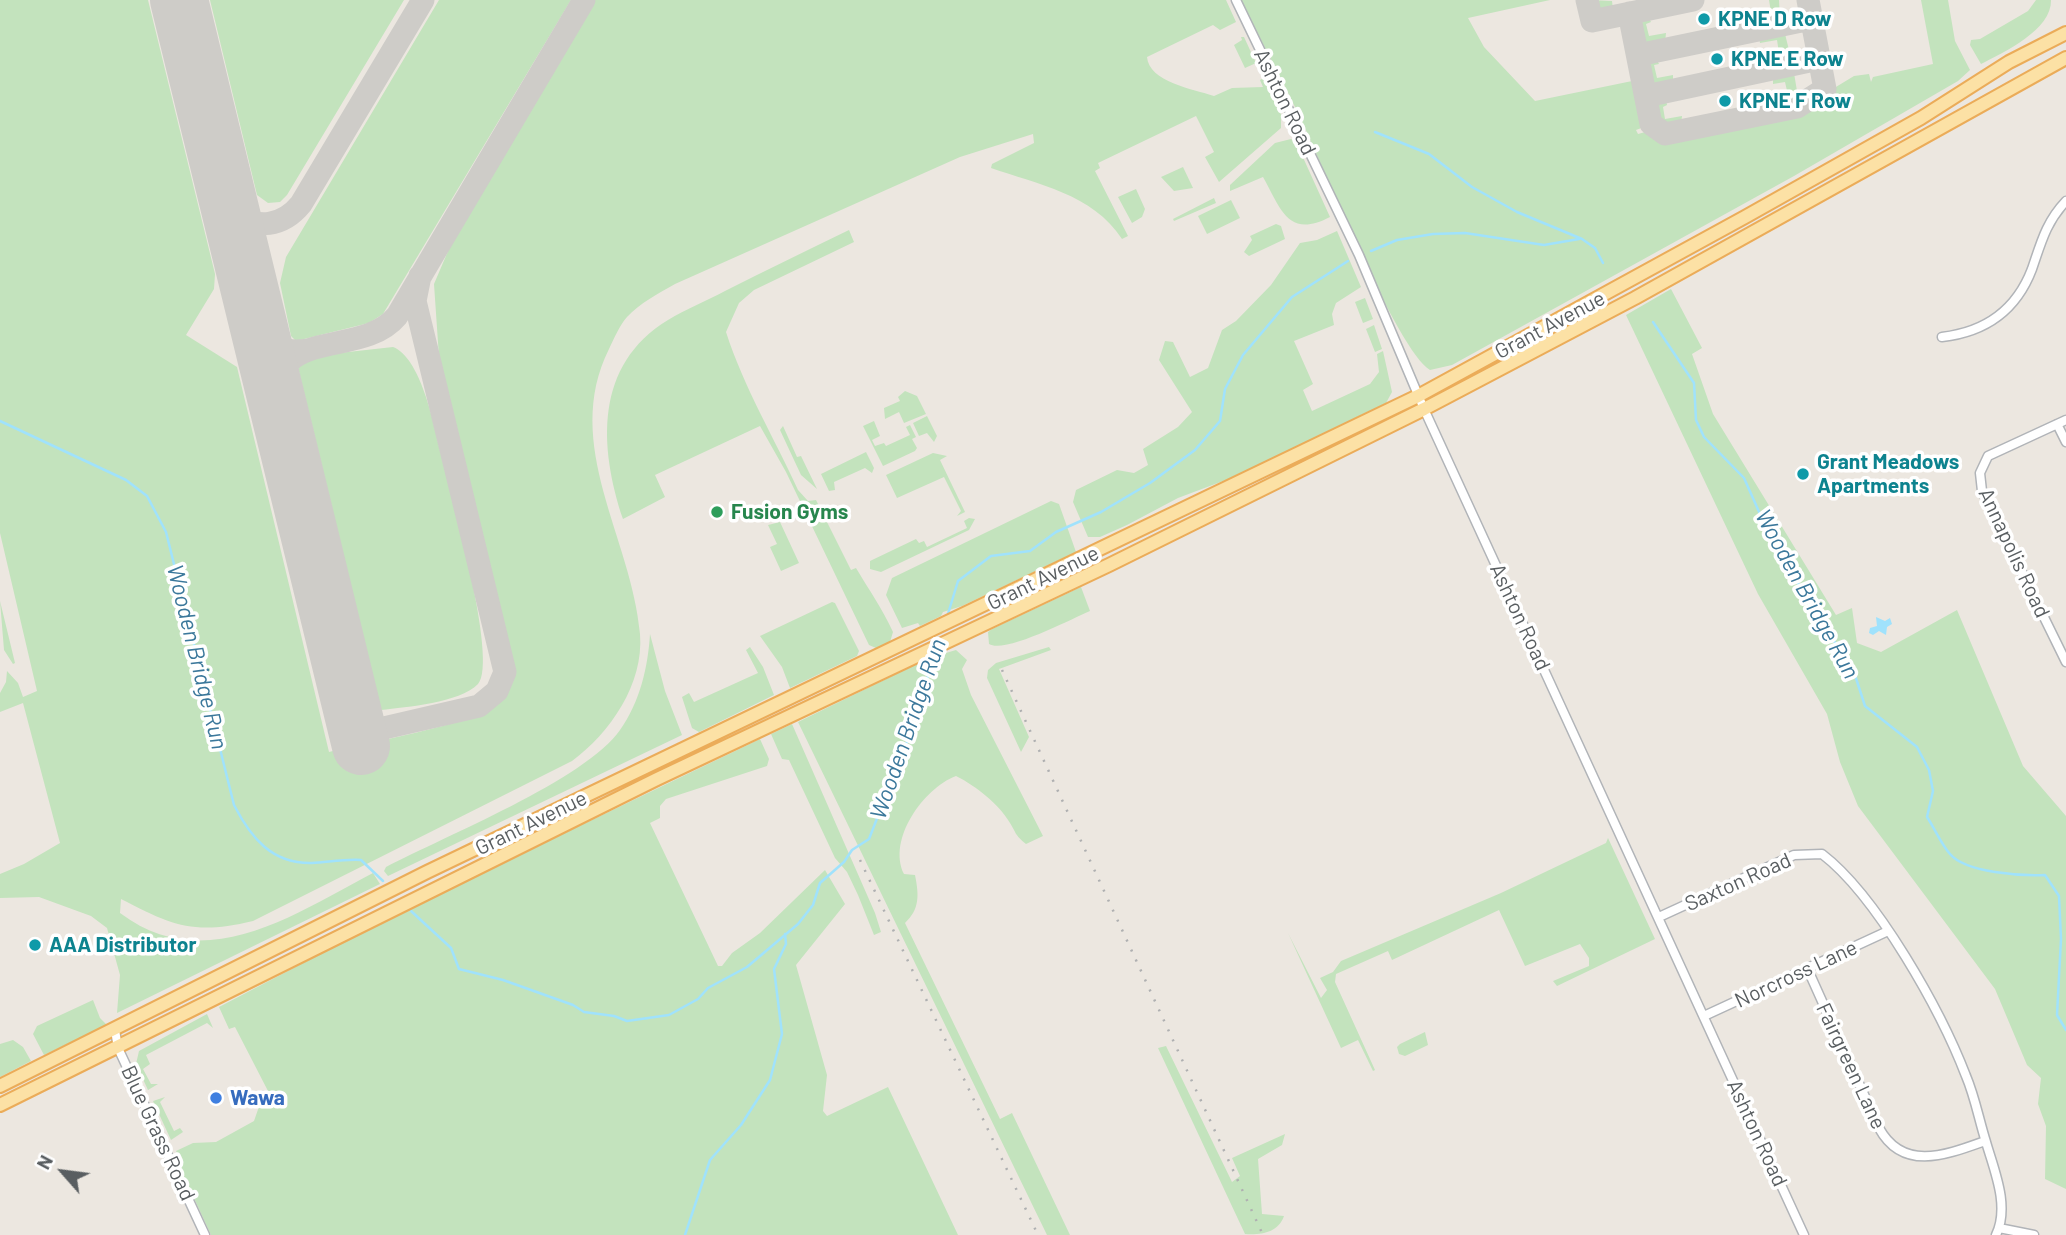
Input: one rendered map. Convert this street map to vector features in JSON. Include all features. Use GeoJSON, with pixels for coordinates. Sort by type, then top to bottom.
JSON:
{"type":"FeatureCollection","features":[{"type":"Feature","properties":{"kind":"main road","name":"Grant Avenue"},"geometry":{"type":"LineString","coordinates":[[0,1086],[427,872],[1419,396],[1922,118],[1982,78],[2066,33]]}},
{"type":"Feature","properties":{"kind":"main road","name":"Grant Avenue"},"geometry":{"type":"LineString","coordinates":[[0,1105],[609,803],[1178,532],[1424,409],[1602,315],[2062,63]]}},
{"type":"Feature","properties":{"kind":"main road"},"geometry":{"type":"LineString","coordinates":[[1922,118],[1930,134]]}},
{"type":"Feature","properties":{"kind":"main road"},"geometry":{"type":"LineString","coordinates":[[1883,139],[1892,155]]}},
{"type":"Feature","properties":{"kind":"main road"},"geometry":{"type":"LineString","coordinates":[[1595,301],[1602,315]]}},
{"type":"Feature","properties":{"kind":"main road"},"geometry":{"type":"LineString","coordinates":[[1170,516],[1178,532]]}},
{"type":"Feature","properties":{"kind":"main road"},"geometry":{"type":"LineString","coordinates":[[814,706],[834,685],[867,668],[869,662]]}},
{"type":"Feature","properties":{"kind":"street","name":"Ashton Road"},"geometry":{"type":"LineString","coordinates":[[1236,0],[1359,255],[1424,409],[1804,1235]]}},
{"type":"Feature","properties":{"kind":"street"},"geometry":{"type":"LineString","coordinates":[[1942,337],[1968,334],[2000,316],[2025,283],[2046,225],[2066,201]]}},
{"type":"Feature","properties":{"kind":"street"},"geometry":{"type":"LineString","coordinates":[[2066,420],[2057,424],[2066,442]]}},
{"type":"Feature","properties":{"kind":"street","name":"Annapolis Road"},"geometry":{"type":"LineString","coordinates":[[2057,424],[2000,450],[1985,460],[1980,472],[1982,491],[2065,656]]}},
{"type":"Feature","properties":{"kind":"street","name":"Saxton Road"},"geometry":{"type":"LineString","coordinates":[[1659,917],[1794,855],[1819,854],[1841,870],[1888,932]]}},
{"type":"Feature","properties":{"kind":"street"},"geometry":{"type":"LineString","coordinates":[[1888,932],[1946,1030],[1970,1088],[1999,1186],[1998,1232],[2034,1235]]}},
{"type":"Feature","properties":{"kind":"street","name":"Norcross Lane"},"geometry":{"type":"LineString","coordinates":[[1703,1016],[1888,932]]}},
{"type":"Feature","properties":{"kind":"street","name":"Fairgreen Lane"},"geometry":{"type":"LineString","coordinates":[[1808,970],[1880,1128],[1893,1148],[1911,1157],[1924,1157],[1985,1141]]}},
{"type":"Feature","properties":{"kind":"street","name":"Blue Grass Road"},"geometry":{"type":"LineString","coordinates":[[115,1030],[118,1048],[205,1235]]}},
{"type":"Feature","properties":{"kind":"green space"},"geometry":{"type":"Polygon","coordinates":[[[0,0],[148,0],[215,274],[214,289],[186,335],[237,367],[329,752],[443,726],[484,713],[500,701],[509,683],[511,657],[439,357],[434,284],[454,237],[595,0],[1226,0],[1236,22],[1220,30],[1213,25],[1147,57],[1150,66],[1155,73],[1173,83],[1214,96],[1232,88],[1263,87],[1260,80],[1264,78],[1281,114],[1281,128],[1219,182],[1205,157],[1214,152],[1196,116],[1098,163],[1100,168],[1095,171],[1128,236],[1122,239],[1096,211],[1080,201],[991,168],[992,164],[1034,143],[1033,134],[960,157],[675,284],[638,307],[624,321],[609,349],[596,385],[592,421],[604,492],[625,562],[640,634],[636,671],[622,706],[611,722],[586,750],[572,761],[253,921],[215,927],[184,925],[155,916],[121,899],[120,913],[152,931],[184,940],[216,940],[248,933],[280,921],[373,873],[380,884],[117,1013],[120,975],[107,928],[91,916],[39,897],[0,898],[0,874],[24,864],[60,843],[23,703],[0,712],[0,693],[6,682],[7,671],[18,683],[23,697],[37,691],[0,533],[0,0]]]}},
{"type":"Feature","properties":{"kind":"green space"},"geometry":{"type":"Polygon","coordinates":[[[210,0],[404,0],[287,195],[280,202],[268,203],[257,195],[210,0]]]}},
{"type":"Feature","properties":{"kind":"green space"},"geometry":{"type":"Polygon","coordinates":[[[439,0],[571,0],[383,314],[369,323],[296,341],[291,336],[280,283],[286,257],[439,0]]]}},
{"type":"Feature","properties":{"kind":"green space"},"geometry":{"type":"Polygon","coordinates":[[[1240,0],[1550,0],[1468,18],[1484,47],[1535,101],[1637,80],[1647,126],[1636,130],[1638,134],[1649,131],[1665,140],[1798,110],[1854,76],[1869,74],[1871,82],[1873,77],[1933,64],[1921,0],[1948,0],[1955,41],[1970,70],[1958,81],[1794,176],[1452,365],[1430,370],[1416,355],[1399,329],[1381,295],[1296,108],[1240,0]]]}},
{"type":"Feature","properties":{"kind":"green space"},"geometry":{"type":"Polygon","coordinates":[[[1590,0],[1612,1],[1613,9],[1597,10],[1590,0]]]}},
{"type":"Feature","properties":{"kind":"green space"},"geometry":{"type":"Polygon","coordinates":[[[1769,0],[1779,0],[1780,19],[1768,20],[1766,13],[1771,12],[1769,0]]]}},
{"type":"Feature","properties":{"kind":"green space"},"geometry":{"type":"Polygon","coordinates":[[[2036,0],[2051,0],[2044,21],[2025,39],[1981,64],[1970,45],[1971,40],[1980,39],[2028,11],[2036,0]]]}},
{"type":"Feature","properties":{"kind":"green space"},"geometry":{"type":"Polygon","coordinates":[[[1647,14],[1651,22],[1646,24],[1649,36],[1666,33],[1665,43],[1647,46],[1640,42],[1636,23],[1639,16],[1647,14]]]}},
{"type":"Feature","properties":{"kind":"green space"},"geometry":{"type":"Polygon","coordinates":[[[1784,30],[1791,58],[1779,63],[1775,54],[1779,53],[1777,40],[1760,43],[1759,37],[1784,30]]]}},
{"type":"Feature","properties":{"kind":"green space"},"geometry":{"type":"Polygon","coordinates":[[[1241,37],[1244,37],[1256,63],[1245,68],[1234,45],[1242,40],[1241,37]]]}},
{"type":"Feature","properties":{"kind":"green space"},"geometry":{"type":"Polygon","coordinates":[[[1654,55],[1659,64],[1654,65],[1657,78],[1673,75],[1673,84],[1656,87],[1649,83],[1645,62],[1649,56],[1654,55]]]}},
{"type":"Feature","properties":{"kind":"green space"},"geometry":{"type":"Polygon","coordinates":[[[1791,71],[1794,73],[1798,97],[1787,104],[1783,96],[1788,95],[1785,82],[1773,84],[1773,75],[1791,71]]]}},
{"type":"Feature","properties":{"kind":"green space"},"geometry":{"type":"Polygon","coordinates":[[[1662,97],[1666,98],[1667,105],[1663,107],[1665,119],[1682,116],[1681,126],[1664,129],[1657,125],[1653,104],[1662,97]]]}},
{"type":"Feature","properties":{"kind":"green space"},"geometry":{"type":"Polygon","coordinates":[[[1291,139],[1296,142],[1330,217],[1316,223],[1304,225],[1288,217],[1281,210],[1263,177],[1230,191],[1230,185],[1275,143],[1291,139]]]}},
{"type":"Feature","properties":{"kind":"green space"},"geometry":{"type":"Polygon","coordinates":[[[1183,167],[1193,188],[1174,191],[1161,177],[1183,167]]]}},
{"type":"Feature","properties":{"kind":"green space"},"geometry":{"type":"Polygon","coordinates":[[[1136,189],[1145,209],[1142,217],[1132,223],[1118,197],[1136,189]]]}},
{"type":"Feature","properties":{"kind":"green space"},"geometry":{"type":"Polygon","coordinates":[[[1214,198],[1216,203],[1174,221],[1173,219],[1214,198]]]}},
{"type":"Feature","properties":{"kind":"green space"},"geometry":{"type":"Polygon","coordinates":[[[1231,200],[1240,218],[1207,234],[1198,216],[1231,200]]]}},
{"type":"Feature","properties":{"kind":"green space"},"geometry":{"type":"Polygon","coordinates":[[[1276,224],[1281,226],[1285,239],[1249,256],[1244,252],[1252,240],[1250,236],[1276,224]]]}},
{"type":"Feature","properties":{"kind":"green space"},"geometry":{"type":"Polygon","coordinates":[[[849,230],[854,242],[754,290],[739,303],[726,332],[750,393],[798,490],[808,501],[816,500],[851,570],[856,568],[893,632],[890,642],[876,648],[869,645],[786,472],[760,426],[655,475],[665,497],[623,519],[615,492],[607,436],[609,409],[615,384],[626,360],[644,339],[682,312],[849,230]]]}},
{"type":"Feature","properties":{"kind":"green space"},"geometry":{"type":"Polygon","coordinates":[[[1337,231],[1361,287],[1336,303],[1332,314],[1334,325],[1294,341],[1313,384],[1303,390],[1312,411],[1370,384],[1379,372],[1377,354],[1383,351],[1392,392],[1386,403],[1231,478],[1178,498],[1127,525],[1100,537],[1088,537],[1073,502],[1076,490],[1117,470],[1134,473],[1148,465],[1143,449],[1178,427],[1192,412],[1159,360],[1165,341],[1173,342],[1190,377],[1208,368],[1222,330],[1236,321],[1271,285],[1300,243],[1317,240],[1337,231]]]}},
{"type":"Feature","properties":{"kind":"green space"},"geometry":{"type":"Polygon","coordinates":[[[1671,289],[1702,348],[1692,354],[1713,414],[1836,615],[1852,608],[1857,643],[1881,652],[1957,610],[2023,766],[2066,816],[2066,1189],[2045,1179],[2046,1126],[2038,1104],[2041,1078],[2027,1065],[1995,989],[1858,806],[1840,762],[1827,714],[1758,594],[1626,315],[1671,289]]]}},
{"type":"Feature","properties":{"kind":"green space"},"geometry":{"type":"Polygon","coordinates":[[[1365,298],[1373,319],[1363,323],[1355,302],[1365,298]]]}},
{"type":"Feature","properties":{"kind":"green space"},"geometry":{"type":"Polygon","coordinates":[[[1374,325],[1382,349],[1375,352],[1366,329],[1374,325]]]}},
{"type":"Feature","properties":{"kind":"green space"},"geometry":{"type":"Polygon","coordinates":[[[393,347],[403,353],[411,364],[430,408],[478,610],[483,669],[478,684],[458,696],[432,703],[381,710],[298,368],[302,361],[330,354],[393,347]]]}},
{"type":"Feature","properties":{"kind":"green space"},"geometry":{"type":"Polygon","coordinates":[[[905,391],[917,396],[926,414],[904,423],[899,412],[885,419],[884,408],[900,401],[898,397],[905,391]]]}},
{"type":"Feature","properties":{"kind":"green space"},"geometry":{"type":"Polygon","coordinates":[[[927,416],[937,436],[934,442],[927,433],[919,436],[913,423],[927,416]]]}},
{"type":"Feature","properties":{"kind":"green space"},"geometry":{"type":"Polygon","coordinates":[[[874,421],[880,436],[872,440],[875,446],[884,443],[886,446],[910,435],[906,427],[910,425],[916,437],[912,439],[917,448],[915,451],[883,466],[863,426],[874,421]]]}},
{"type":"Feature","properties":{"kind":"green space"},"geometry":{"type":"Polygon","coordinates":[[[783,426],[797,457],[801,456],[817,489],[801,475],[780,430],[783,426]]]}},
{"type":"Feature","properties":{"kind":"green space"},"geometry":{"type":"Polygon","coordinates":[[[866,452],[874,468],[872,473],[865,468],[834,482],[835,490],[829,491],[821,474],[866,452]]]}},
{"type":"Feature","properties":{"kind":"green space"},"geometry":{"type":"Polygon","coordinates":[[[933,453],[947,456],[940,460],[965,512],[957,516],[961,511],[944,477],[897,498],[886,475],[933,453]]]}},
{"type":"Feature","properties":{"kind":"green space"},"geometry":{"type":"Polygon","coordinates":[[[1051,501],[1059,504],[1076,552],[962,606],[943,612],[941,616],[920,626],[918,623],[902,628],[886,595],[892,578],[1051,501]]]}},
{"type":"Feature","properties":{"kind":"green space"},"geometry":{"type":"Polygon","coordinates":[[[975,519],[969,530],[881,572],[870,569],[870,561],[916,539],[919,543],[924,541],[927,547],[967,528],[964,521],[975,519]]]}},
{"type":"Feature","properties":{"kind":"green space"},"geometry":{"type":"Polygon","coordinates":[[[780,522],[799,563],[781,571],[770,547],[777,544],[768,525],[780,522]]]}},
{"type":"Feature","properties":{"kind":"green space"},"geometry":{"type":"Polygon","coordinates":[[[1081,587],[1090,611],[1023,640],[997,646],[989,644],[988,632],[992,629],[1081,587]]]}},
{"type":"Feature","properties":{"kind":"green space"},"geometry":{"type":"Polygon","coordinates":[[[0,601],[15,663],[13,664],[4,650],[0,601]]]}},
{"type":"Feature","properties":{"kind":"green space"},"geometry":{"type":"Polygon","coordinates":[[[832,602],[835,603],[859,651],[857,656],[790,688],[782,667],[760,636],[832,602]]]}},
{"type":"Feature","properties":{"kind":"green space"},"geometry":{"type":"Polygon","coordinates":[[[650,634],[665,691],[682,735],[388,876],[384,871],[386,867],[512,806],[577,768],[602,749],[620,730],[633,708],[645,671],[650,634]]]}},
{"type":"Feature","properties":{"kind":"green space"},"geometry":{"type":"Polygon","coordinates":[[[750,647],[763,667],[774,695],[699,732],[692,728],[682,697],[689,693],[694,702],[758,673],[746,650],[750,647]]]}},
{"type":"Feature","properties":{"kind":"green space"},"geometry":{"type":"Polygon","coordinates":[[[1049,647],[1051,650],[999,669],[1029,737],[1021,752],[987,678],[988,670],[996,663],[1049,647]]]}},
{"type":"Feature","properties":{"kind":"green space"},"geometry":{"type":"Polygon","coordinates":[[[956,650],[967,660],[962,669],[971,695],[1043,836],[1026,844],[1000,809],[979,790],[956,776],[944,782],[932,791],[912,816],[900,846],[904,874],[915,875],[918,895],[916,907],[905,923],[1000,1119],[1012,1113],[1070,1235],[1047,1235],[798,722],[929,658],[956,650]]]}},
{"type":"Feature","properties":{"kind":"green space"},"geometry":{"type":"Polygon","coordinates":[[[792,724],[875,913],[881,932],[874,935],[847,872],[835,858],[789,760],[782,759],[771,734],[792,724]]]}},
{"type":"Feature","properties":{"kind":"green space"},"geometry":{"type":"Polygon","coordinates":[[[760,739],[769,759],[767,766],[666,799],[660,806],[660,818],[650,823],[718,966],[722,966],[732,953],[760,933],[825,870],[845,904],[796,965],[827,1075],[823,1111],[827,1116],[888,1087],[958,1235],[211,1235],[179,1166],[182,1164],[176,1151],[193,1143],[216,1142],[254,1121],[263,1095],[268,1091],[235,1027],[229,1029],[219,1007],[403,911],[760,739]]]}},
{"type":"Feature","properties":{"kind":"green space"},"geometry":{"type":"Polygon","coordinates":[[[1608,838],[1655,939],[1557,986],[1553,981],[1589,966],[1589,958],[1580,944],[1525,966],[1499,910],[1392,960],[1388,951],[1336,974],[1335,982],[1375,1070],[1373,1071],[1358,1040],[1341,1048],[1288,933],[1321,998],[1327,990],[1320,978],[1333,972],[1341,961],[1501,893],[1606,843],[1608,838]]]}},
{"type":"Feature","properties":{"kind":"green space"},"geometry":{"type":"Polygon","coordinates":[[[93,1000],[100,1018],[107,1025],[44,1055],[33,1034],[37,1026],[93,1000]]]}},
{"type":"Feature","properties":{"kind":"green space"},"geometry":{"type":"Polygon","coordinates":[[[207,1014],[213,1028],[207,1023],[146,1055],[150,1064],[143,1069],[151,1084],[158,1084],[148,1090],[136,1064],[139,1051],[207,1014]]]}},
{"type":"Feature","properties":{"kind":"green space"},"geometry":{"type":"Polygon","coordinates":[[[1425,1032],[1428,1045],[1405,1056],[1399,1054],[1397,1047],[1400,1044],[1425,1032]]]}},
{"type":"Feature","properties":{"kind":"green space"},"geometry":{"type":"Polygon","coordinates":[[[13,1040],[23,1047],[31,1061],[0,1077],[0,1044],[13,1040]]]}},
{"type":"Feature","properties":{"kind":"green space"},"geometry":{"type":"Polygon","coordinates":[[[1166,1046],[1232,1182],[1240,1176],[1232,1158],[1285,1134],[1282,1145],[1258,1159],[1262,1214],[1284,1216],[1278,1226],[1263,1233],[1245,1234],[1158,1048],[1166,1046]]]}},
{"type":"Feature","properties":{"kind":"green space"},"geometry":{"type":"Polygon","coordinates":[[[165,1097],[160,1102],[174,1131],[180,1128],[183,1132],[171,1140],[153,1101],[165,1097]]]}},
{"type":"Feature","properties":{"kind":"water"},"geometry":{"type":"Polygon","coordinates":[[[1876,617],[1885,621],[1890,618],[1892,624],[1887,627],[1886,635],[1879,631],[1873,635],[1869,633],[1870,628],[1877,626],[1876,617]]]}},
{"type":"Feature","properties":{"kind":"waterway"},"geometry":{"type":"LineString","coordinates":[[1375,132],[1429,154],[1472,187],[1517,212],[1582,239],[1595,248],[1603,263]]}},
{"type":"Feature","properties":{"kind":"waterway","name":"Wooden Bridge Run"},"geometry":{"type":"LineString","coordinates":[[1371,251],[1397,240],[1433,234],[1465,233],[1544,245],[1579,239]]}},
{"type":"Feature","properties":{"kind":"waterway","name":"Wooden Bridge Run"},"geometry":{"type":"LineString","coordinates":[[947,617],[958,581],[991,556],[1030,551],[1056,532],[1101,512],[1150,483],[1195,450],[1220,421],[1225,389],[1243,355],[1292,297],[1348,261]]}},
{"type":"Feature","properties":{"kind":"waterway","name":"Wooden Bridge Run"},"geometry":{"type":"LineString","coordinates":[[1653,322],[1694,383],[1696,420],[1704,437],[1744,478],[1772,541],[1833,640],[1851,663],[1865,706],[1917,747],[1929,770],[1933,791],[1927,817],[1947,850],[1958,860],[1981,869],[2009,874],[2045,875],[2059,896],[2061,939],[2057,1015],[2066,1030]]}},
{"type":"Feature","properties":{"kind":"waterway","name":"Wooden Bridge Run"},"geometry":{"type":"LineString","coordinates":[[0,421],[126,480],[147,496],[166,532],[234,805],[256,838],[274,854],[298,862],[361,860],[383,881]]}},
{"type":"Feature","properties":{"kind":"waterway","name":"Wooden Bridge Run"},"geometry":{"type":"LineString","coordinates":[[411,911],[451,948],[459,969],[503,980],[573,1005],[584,1012],[614,1016],[627,1021],[669,1015],[698,999],[708,988],[747,967],[798,924],[813,905],[820,883],[844,862],[852,850],[869,839],[910,734],[935,653]]}},
{"type":"Feature","properties":{"kind":"waterway"},"geometry":{"type":"LineString","coordinates":[[685,1235],[710,1160],[741,1125],[770,1080],[782,1034],[774,969],[786,944],[785,934]]}},
{"type":"Feature","properties":{"kind":"taxiway"},"geometry":{"type":"LineString","coordinates":[[223,184],[234,209],[251,221],[260,224],[278,221],[294,211],[301,204],[423,0]]}},
{"type":"Feature","properties":{"kind":"taxiway"},"geometry":{"type":"LineString","coordinates":[[277,404],[279,379],[288,362],[303,352],[362,337],[381,329],[397,316],[584,0]]}},
{"type":"Feature","properties":{"kind":"taxiway"},"geometry":{"type":"LineString","coordinates":[[1587,0],[1592,21],[1693,0]]}},
{"type":"Feature","properties":{"kind":"taxiway"},"geometry":{"type":"LineString","coordinates":[[1629,13],[1651,124],[1665,134],[1797,107],[1825,89],[1808,0]]}},
{"type":"Feature","properties":{"kind":"taxiway"},"geometry":{"type":"LineString","coordinates":[[1638,55],[1811,19]]}},
{"type":"Feature","properties":{"kind":"taxiway"},"geometry":{"type":"LineString","coordinates":[[1646,96],[1819,59]]}},
{"type":"Feature","properties":{"kind":"taxiway"},"geometry":{"type":"LineString","coordinates":[[358,734],[479,706],[497,691],[505,672],[415,301],[420,276]]}},
{"type":"Feature","properties":{"kind":"taxiway"},"geometry":{"type":"LineString","coordinates":[[258,324],[272,343],[291,351],[307,350]]}},
{"type":"Feature","properties":{"kind":"runway"},"geometry":{"type":"LineString","coordinates":[[179,0],[361,746]]}},
{"type":"Feature","properties":{"kind":"railway"},"geometry":{"type":"LineString","coordinates":[[1002,670],[1263,1235]]}},
{"type":"Feature","properties":{"kind":"railway"},"geometry":{"type":"LineString","coordinates":[[860,860],[1038,1235]]}},
{"type":"Feature","properties":{"kind":"place","name":"KPNE D Row"},"geometry":{"type":"Point","coordinates":[1704,19]}},
{"type":"Feature","properties":{"kind":"place","name":"KPNE E Row"},"geometry":{"type":"Point","coordinates":[1717,59]}},
{"type":"Feature","properties":{"kind":"place","name":"KPNE F Row"},"geometry":{"type":"Point","coordinates":[1725,101]}},
{"type":"Feature","properties":{"kind":"place","name":"Grant Meadows Apartments"},"geometry":{"type":"Point","coordinates":[1803,474]}},
{"type":"Feature","properties":{"kind":"place","name":"Fusion Gyms"},"geometry":{"type":"Point","coordinates":[717,512]}},
{"type":"Feature","properties":{"kind":"place","name":"AAA Distributor"},"geometry":{"type":"Point","coordinates":[35,945]}},
{"type":"Feature","properties":{"kind":"place","name":"Wawa"},"geometry":{"type":"Point","coordinates":[216,1098]}}]}
